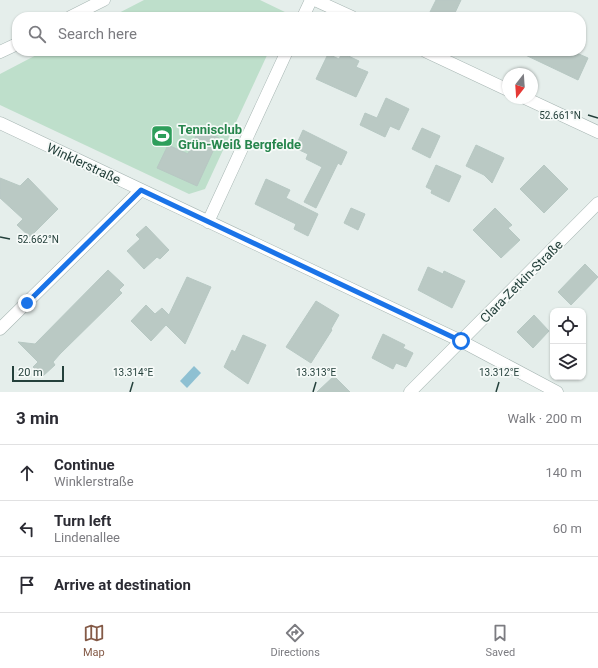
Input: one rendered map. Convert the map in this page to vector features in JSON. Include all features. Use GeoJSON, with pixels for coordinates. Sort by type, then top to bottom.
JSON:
{"type":"FeatureCollection","features":[{"type":"Feature","properties":{"kind":"street"},"geometry":{"type":"LineString","coordinates":[[80,12],[104,0]]}},
{"type":"Feature","properties":{"kind":"street"},"geometry":{"type":"LineString","coordinates":[[305,12],[311,0]]}},
{"type":"Feature","properties":{"kind":"street"},"geometry":{"type":"LineString","coordinates":[[315,0],[341,12]]}},
{"type":"Feature","properties":{"kind":"street"},"geometry":{"type":"LineString","coordinates":[[0,52],[12,46]]}},
{"type":"Feature","properties":{"kind":"street"},"geometry":{"type":"LineString","coordinates":[[208,222],[285,56]]}},
{"type":"Feature","properties":{"kind":"street"},"geometry":{"type":"LineString","coordinates":[[435,56],[502,87]]}},
{"type":"Feature","properties":{"kind":"street"},"geometry":{"type":"LineString","coordinates":[[538,104],[598,132]]}},
{"type":"Feature","properties":{"kind":"street","name":"Winklerstraße"},"geometry":{"type":"LineString","coordinates":[[0,123],[461,341],[557,392]]}},
{"type":"Feature","properties":{"kind":"street"},"geometry":{"type":"LineString","coordinates":[[0,329],[141,190]]}},
{"type":"Feature","properties":{"kind":"street","name":"Clara-Zetkin-Straße"},"geometry":{"type":"LineString","coordinates":[[410,392],[598,203]]}},
{"type":"Feature","properties":{"kind":"green space"},"geometry":{"type":"Polygon","coordinates":[[[144,0],[260,0],[285,12],[121,12],[144,0]]]}},
{"type":"Feature","properties":{"kind":"green space","name":"Tennisclub Grün-Weiß Bergfelde"},"geometry":{"type":"Polygon","coordinates":[[[34,56],[267,56],[205,189],[189,194],[0,105],[0,74],[34,56]]]}},
{"type":"Feature","properties":{"kind":"water"},"geometry":{"type":"Polygon","coordinates":[[[194,366],[201,373],[187,388],[180,381],[194,366]]]}},
{"type":"Feature","properties":{"kind":"building"},"geometry":{"type":"Polygon","coordinates":[[[436,0],[461,0],[455,12],[430,12],[436,0]]]}},
{"type":"Feature","properties":{"kind":"building"},"geometry":{"type":"Polygon","coordinates":[[[327,56],[332,56],[339,59],[340,56],[348,56],[359,61],[356,67],[368,72],[356,97],[316,79],[327,56]]]}},
{"type":"Feature","properties":{"kind":"building"},"geometry":{"type":"Polygon","coordinates":[[[528,56],[583,56],[588,58],[578,80],[528,56]]]}},
{"type":"Feature","properties":{"kind":"building"},"geometry":{"type":"Polygon","coordinates":[[[386,98],[409,109],[399,130],[390,126],[385,137],[360,125],[365,113],[377,118],[386,98]]]}},
{"type":"Feature","properties":{"kind":"building"},"geometry":{"type":"Polygon","coordinates":[[[422,128],[440,136],[430,158],[412,149],[422,128]]]}},
{"type":"Feature","properties":{"kind":"building"},"geometry":{"type":"Polygon","coordinates":[[[199,129],[219,138],[197,186],[157,168],[168,145],[188,154],[199,129]]]}},
{"type":"Feature","properties":{"kind":"building"},"geometry":{"type":"Polygon","coordinates":[[[303,130],[347,152],[341,165],[338,163],[316,208],[304,202],[322,167],[306,159],[308,154],[295,148],[303,130]]]}},
{"type":"Feature","properties":{"kind":"building"},"geometry":{"type":"Polygon","coordinates":[[[476,145],[504,158],[492,183],[484,175],[466,166],[476,145]]]}},
{"type":"Feature","properties":{"kind":"building"},"geometry":{"type":"Polygon","coordinates":[[[436,165],[461,176],[449,202],[431,193],[432,190],[426,187],[436,165]]]}},
{"type":"Feature","properties":{"kind":"building"},"geometry":{"type":"Polygon","coordinates":[[[544,165],[568,189],[544,213],[520,189],[544,165]]]}},
{"type":"Feature","properties":{"kind":"building"},"geometry":{"type":"Polygon","coordinates":[[[0,178],[20,186],[28,178],[58,209],[30,237],[17,225],[23,219],[0,198],[0,178]]]}},
{"type":"Feature","properties":{"kind":"building"},"geometry":{"type":"Polygon","coordinates":[[[266,179],[290,190],[286,198],[318,214],[308,236],[294,229],[296,224],[255,204],[266,179]]]}},
{"type":"Feature","properties":{"kind":"building"},"geometry":{"type":"Polygon","coordinates":[[[351,208],[365,214],[358,230],[344,223],[351,208]]]}},
{"type":"Feature","properties":{"kind":"building"},"geometry":{"type":"Polygon","coordinates":[[[495,208],[512,225],[508,228],[520,240],[501,258],[473,230],[495,208]]]}},
{"type":"Feature","properties":{"kind":"building"},"geometry":{"type":"Polygon","coordinates":[[[146,226],[169,250],[160,259],[157,257],[144,269],[127,251],[140,239],[136,235],[146,226]]]}},
{"type":"Feature","properties":{"kind":"building"},"geometry":{"type":"Polygon","coordinates":[[[585,264],[598,277],[571,305],[558,292],[585,264]]]}},
{"type":"Feature","properties":{"kind":"building"},"geometry":{"type":"Polygon","coordinates":[[[428,267],[443,274],[444,271],[465,281],[452,308],[418,290],[428,267]]]}},
{"type":"Feature","properties":{"kind":"building"},"geometry":{"type":"Polygon","coordinates":[[[108,270],[124,285],[119,290],[122,293],[60,354],[53,362],[55,365],[43,376],[33,367],[38,362],[18,342],[35,344],[108,270]]]}},
{"type":"Feature","properties":{"kind":"building"},"geometry":{"type":"Polygon","coordinates":[[[187,277],[211,287],[185,344],[166,325],[151,341],[131,321],[146,305],[155,314],[162,308],[169,315],[187,277]]]}},
{"type":"Feature","properties":{"kind":"building"},"geometry":{"type":"Polygon","coordinates":[[[316,301],[339,315],[331,329],[332,330],[311,363],[286,347],[316,301]]]}},
{"type":"Feature","properties":{"kind":"building"},"geometry":{"type":"Polygon","coordinates":[[[534,315],[549,331],[533,348],[517,332],[534,315]]]}},
{"type":"Feature","properties":{"kind":"building"},"geometry":{"type":"Polygon","coordinates":[[[383,334],[405,345],[403,348],[413,353],[406,367],[396,363],[393,369],[372,358],[383,334]]]}},
{"type":"Feature","properties":{"kind":"building"},"geometry":{"type":"Polygon","coordinates":[[[243,335],[266,345],[248,384],[224,367],[232,350],[235,352],[243,335]]]}},
{"type":"Feature","properties":{"kind":"building"},"geometry":{"type":"Polygon","coordinates":[[[334,376],[350,392],[317,392],[334,376]]]}},
{"type":"Feature","properties":{"kind":"place","name":"Tennisclub Grün-Weiß Bergfelde"},"geometry":{"type":"Point","coordinates":[162,136]}},
{"type":"Feature","properties":{"kind":"route"},"geometry":{"type":"LineString","coordinates":[[27,303],[141,190],[461,341]]}}]}
